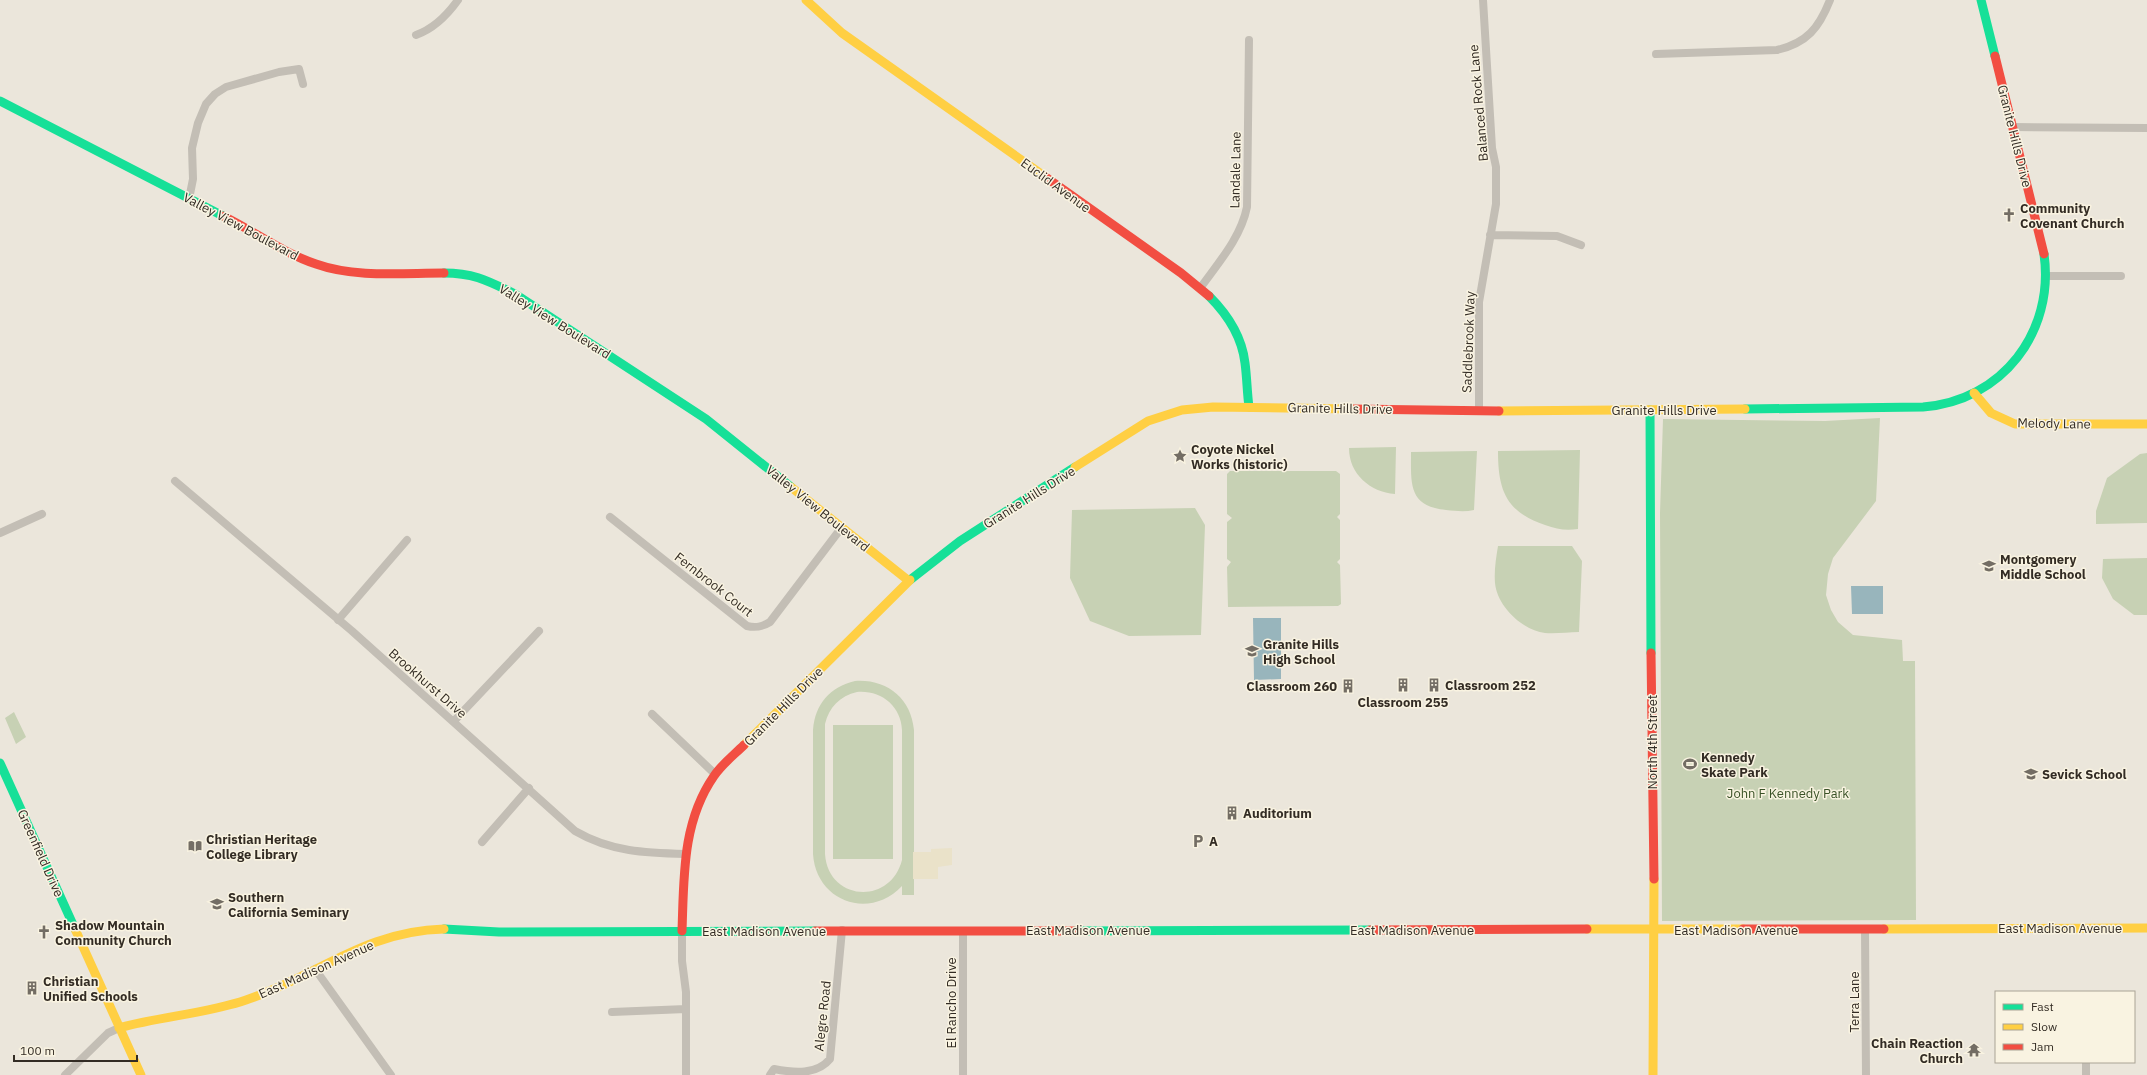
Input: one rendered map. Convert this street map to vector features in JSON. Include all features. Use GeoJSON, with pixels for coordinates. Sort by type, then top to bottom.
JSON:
{"type":"FeatureCollection","features":[{"type":"Feature","properties":{"kind":"street"},"geometry":{"type":"LineString","coordinates":[[416,35],[423,32],[450,11],[458,0]]}},
{"type":"Feature","properties":{"kind":"street","name":"Euclid Avenue"},"geometry":{"type":"LineString","coordinates":[[806,0],[842,34],[1201,287],[1223,310],[1238,338],[1245,362],[1249,407]]}},
{"type":"Feature","properties":{"kind":"street","name":"Balanced Rock Lane"},"geometry":{"type":"LineString","coordinates":[[1483,0],[1492,148],[1496,166],[1496,204]]}},
{"type":"Feature","properties":{"kind":"street"},"geometry":{"type":"LineString","coordinates":[[1656,54],[1777,50],[1793,46],[1809,37],[1827,9],[1830,0]]}},
{"type":"Feature","properties":{"kind":"street","name":"Granite Hills Drive"},"geometry":{"type":"LineString","coordinates":[[686,1075],[686,1009],[682,961],[682,931],[686,854],[695,807],[704,789],[715,774],[909,581],[966,536],[1148,421],[1170,413],[1192,408],[1249,407],[1479,411],[1883,408],[1946,404],[1974,393],[2004,372],[2026,344],[2041,311],[2046,276],[2039,232],[1981,0]]}},
{"type":"Feature","properties":{"kind":"street","name":"Landale Lane"},"geometry":{"type":"LineString","coordinates":[[1201,287],[1238,232],[1244,220],[1247,207],[1249,40]]}},
{"type":"Feature","properties":{"kind":"street"},"geometry":{"type":"LineString","coordinates":[[189,199],[193,180],[193,144],[198,123],[206,104],[215,94],[226,88],[278,72],[299,69],[303,84]]}},
{"type":"Feature","properties":{"kind":"street","name":"Valley View Boulevard"},"geometry":{"type":"LineString","coordinates":[[0,101],[302,259],[317,264],[373,273],[465,273],[491,282],[515,294],[706,419],[909,581]]}},
{"type":"Feature","properties":{"kind":"street"},"geometry":{"type":"LineString","coordinates":[[2013,128],[2147,128]]}},
{"type":"Feature","properties":{"kind":"street","name":"Saddlebrook Way"},"geometry":{"type":"LineString","coordinates":[[1479,411],[1479,302],[1496,204]]}},
{"type":"Feature","properties":{"kind":"street"},"geometry":{"type":"LineString","coordinates":[[1490,235],[1557,236],[1581,245]]}},
{"type":"Feature","properties":{"kind":"street"},"geometry":{"type":"LineString","coordinates":[[2046,276],[2121,276]]}},
{"type":"Feature","properties":{"kind":"street","name":"Melody Lane"},"geometry":{"type":"LineString","coordinates":[[1974,393],[1987,412],[2000,420],[2015,424],[2147,424]]}},
{"type":"Feature","properties":{"kind":"street","name":"North 4th Street"},"geometry":{"type":"LineString","coordinates":[[1650,410],[1650,634],[1654,682],[1651,699],[1654,865],[1653,1075]]}},
{"type":"Feature","properties":{"kind":"street","name":"Brookhurst Drive"},"geometry":{"type":"LineString","coordinates":[[174,481],[454,721],[575,831],[593,841],[625,851],[686,854]]}},
{"type":"Feature","properties":{"kind":"street"},"geometry":{"type":"LineString","coordinates":[[0,533],[42,514]]}},
{"type":"Feature","properties":{"kind":"street","name":"Fernbrook Court"},"geometry":{"type":"LineString","coordinates":[[610,517],[747,626],[754,627],[762,626],[770,622],[842,527]]}},
{"type":"Feature","properties":{"kind":"street"},"geometry":{"type":"LineString","coordinates":[[338,620],[407,540]]}},
{"type":"Feature","properties":{"kind":"street"},"geometry":{"type":"LineString","coordinates":[[454,721],[539,631]]}},
{"type":"Feature","properties":{"kind":"street"},"geometry":{"type":"LineString","coordinates":[[652,714],[715,774]]}},
{"type":"Feature","properties":{"kind":"street","name":"Greenfield Drive"},"geometry":{"type":"LineString","coordinates":[[0,763],[141,1075]]}},
{"type":"Feature","properties":{"kind":"street"},"geometry":{"type":"LineString","coordinates":[[482,842],[529,788]]}},
{"type":"Feature","properties":{"kind":"street","name":"East Madison Avenue"},"geometry":{"type":"LineString","coordinates":[[65,1075],[108,1033],[119,1028],[136,1023],[232,1005],[278,988],[347,953],[395,936],[441,929],[499,932],[2147,928]]}},
{"type":"Feature","properties":{"kind":"street","name":"Terra Lane"},"geometry":{"type":"LineString","coordinates":[[1865,929],[1866,1075]]}},
{"type":"Feature","properties":{"kind":"street","name":"Alegre Road"},"geometry":{"type":"LineString","coordinates":[[770,1075],[774,1069],[810,1074],[823,1068],[830,1059],[842,930]]}},
{"type":"Feature","properties":{"kind":"street","name":"El Rancho Drive"},"geometry":{"type":"LineString","coordinates":[[963,931],[963,1075]]}},
{"type":"Feature","properties":{"kind":"street"},"geometry":{"type":"LineString","coordinates":[[315,969],[391,1075]]}},
{"type":"Feature","properties":{"kind":"street"},"geometry":{"type":"LineString","coordinates":[[612,1012],[686,1009]]}},
{"type":"Feature","properties":{"kind":"street"},"geometry":{"type":"LineString","coordinates":[[2086,1063],[2086,1075]]}},
{"type":"Feature","properties":{"kind":"green space","name":"John F Kennedy Park"},"geometry":{"type":"Polygon","coordinates":[[[1880,418],[1876,501],[1833,558],[1828,574],[1826,595],[1831,610],[1838,622],[1853,635],[1902,640],[1903,661],[1915,661],[1916,920],[1662,921],[1660,513],[1663,419],[1825,421],[1880,418]]]}},
{"type":"Feature","properties":{"kind":"green space"},"geometry":{"type":"Polygon","coordinates":[[[1396,447],[1395,494],[1377,490],[1369,485],[1357,473],[1350,457],[1349,448],[1396,447]]]}},
{"type":"Feature","properties":{"kind":"green space"},"geometry":{"type":"Polygon","coordinates":[[[1580,450],[1578,529],[1569,530],[1553,528],[1532,520],[1513,506],[1507,498],[1500,477],[1498,451],[1580,450]]]}},
{"type":"Feature","properties":{"kind":"green space"},"geometry":{"type":"Polygon","coordinates":[[[1477,451],[1474,510],[1457,511],[1434,508],[1424,504],[1418,498],[1414,492],[1412,483],[1411,452],[1477,451]]]}},
{"type":"Feature","properties":{"kind":"green space"},"geometry":{"type":"Polygon","coordinates":[[[2147,453],[2147,523],[2096,524],[2096,511],[2107,478],[2140,454],[2147,453]]]}},
{"type":"Feature","properties":{"kind":"green space"},"geometry":{"type":"Polygon","coordinates":[[[1230,471],[1336,471],[1340,474],[1340,514],[1337,517],[1340,520],[1340,559],[1337,562],[1340,565],[1341,604],[1338,606],[1228,607],[1227,567],[1231,562],[1227,559],[1227,522],[1232,518],[1227,514],[1227,474],[1230,471]]]}},
{"type":"Feature","properties":{"kind":"green space"},"geometry":{"type":"Polygon","coordinates":[[[1195,508],[1205,525],[1201,635],[1129,636],[1090,621],[1070,578],[1072,510],[1195,508]]]}},
{"type":"Feature","properties":{"kind":"green space"},"geometry":{"type":"Polygon","coordinates":[[[1498,546],[1572,546],[1582,561],[1579,632],[1545,633],[1536,631],[1512,616],[1500,600],[1495,583],[1498,546]]]}},
{"type":"Feature","properties":{"kind":"green space"},"geometry":{"type":"Polygon","coordinates":[[[2147,558],[2147,615],[2134,615],[2113,599],[2102,578],[2103,559],[2147,558]]]}},
{"type":"Feature","properties":{"kind":"green space"},"geometry":{"type":"Polygon","coordinates":[[[855,681],[867,681],[887,687],[902,700],[912,719],[914,730],[914,895],[902,895],[902,886],[889,897],[875,902],[860,904],[846,901],[834,894],[824,884],[816,870],[813,854],[814,721],[825,698],[831,692],[855,681]],[[857,692],[840,699],[829,712],[825,724],[825,854],[829,870],[837,881],[848,889],[860,892],[873,891],[885,885],[895,875],[902,860],[901,721],[894,707],[888,701],[882,697],[866,692],[857,692]]]}},
{"type":"Feature","properties":{"kind":"green space"},"geometry":{"type":"Polygon","coordinates":[[[14,712],[26,737],[16,744],[5,718],[14,712]]]}},
{"type":"Feature","properties":{"kind":"green space"},"geometry":{"type":"Polygon","coordinates":[[[833,725],[893,725],[893,859],[833,859],[833,725]]]}},
{"type":"Feature","properties":{"kind":"shaded area"},"geometry":{"type":"Polygon","coordinates":[[[952,848],[952,865],[938,867],[938,879],[913,879],[913,852],[931,852],[931,849],[952,848]]]}},
{"type":"Feature","properties":{"kind":"water"},"geometry":{"type":"Polygon","coordinates":[[[1851,586],[1883,586],[1883,614],[1852,614],[1851,586]]]}},
{"type":"Feature","properties":{"kind":"water"},"geometry":{"type":"Polygon","coordinates":[[[1253,618],[1281,618],[1281,679],[1254,680],[1253,618]]]}},
{"type":"Feature","properties":{"kind":"traffic: fast"},"geometry":{"type":"LineString","coordinates":[[1981,0],[1995,56]]}},
{"type":"Feature","properties":{"kind":"traffic: fast"},"geometry":{"type":"LineString","coordinates":[[0,101],[223,216]]}},
{"type":"Feature","properties":{"kind":"traffic: fast"},"geometry":{"type":"LineString","coordinates":[[1745,409],[1923,407],[1951,402],[1977,392],[1999,377],[2017,358],[2031,335],[2041,310],[2045,283],[2044,254]]}},
{"type":"Feature","properties":{"kind":"traffic: fast"},"geometry":{"type":"LineString","coordinates":[[444,273],[473,276],[515,294],[706,419],[791,487]]}},
{"type":"Feature","properties":{"kind":"traffic: fast"},"geometry":{"type":"LineString","coordinates":[[1209,296],[1228,318],[1241,344],[1245,363],[1249,407]]}},
{"type":"Feature","properties":{"kind":"traffic: fast"},"geometry":{"type":"LineString","coordinates":[[1650,410],[1651,653]]}},
{"type":"Feature","properties":{"kind":"traffic: fast"},"geometry":{"type":"LineString","coordinates":[[910,580],[960,541],[1075,467]]}},
{"type":"Feature","properties":{"kind":"traffic: fast"},"geometry":{"type":"LineString","coordinates":[[0,763],[75,929]]}},
{"type":"Feature","properties":{"kind":"traffic: fast"},"geometry":{"type":"LineString","coordinates":[[444,929],[499,932],[815,931]]}},
{"type":"Feature","properties":{"kind":"traffic: fast"},"geometry":{"type":"LineString","coordinates":[[1075,931],[1370,930]]}},
{"type":"Feature","properties":{"kind":"traffic: slow"},"geometry":{"type":"LineString","coordinates":[[806,0],[842,33],[1044,176]]}},
{"type":"Feature","properties":{"kind":"traffic: slow"},"geometry":{"type":"LineString","coordinates":[[1974,393],[1991,413],[2015,424],[2147,424]]}},
{"type":"Feature","properties":{"kind":"traffic: slow"},"geometry":{"type":"LineString","coordinates":[[1075,467],[1148,421],[1182,410],[1213,407],[1352,409]]}},
{"type":"Feature","properties":{"kind":"traffic: slow"},"geometry":{"type":"LineString","coordinates":[[1499,411],[1745,409]]}},
{"type":"Feature","properties":{"kind":"traffic: slow"},"geometry":{"type":"LineString","coordinates":[[791,487],[909,581]]}},
{"type":"Feature","properties":{"kind":"traffic: slow"},"geometry":{"type":"LineString","coordinates":[[744,745],[910,580]]}},
{"type":"Feature","properties":{"kind":"traffic: slow"},"geometry":{"type":"LineString","coordinates":[[1653,1075],[1654,879]]}},
{"type":"Feature","properties":{"kind":"traffic: slow"},"geometry":{"type":"LineString","coordinates":[[1884,929],[2147,928]]}},
{"type":"Feature","properties":{"kind":"traffic: slow"},"geometry":{"type":"LineString","coordinates":[[75,929],[141,1075]]}},
{"type":"Feature","properties":{"kind":"traffic: slow"},"geometry":{"type":"LineString","coordinates":[[119,1028],[230,1005],[272,990],[365,946],[389,938],[415,932],[444,929]]}},
{"type":"Feature","properties":{"kind":"traffic: slow"},"geometry":{"type":"LineString","coordinates":[[1587,929],[1743,929]]}},
{"type":"Feature","properties":{"kind":"traffic: jam"},"geometry":{"type":"LineString","coordinates":[[1995,56],[2044,254]]}},
{"type":"Feature","properties":{"kind":"traffic: jam"},"geometry":{"type":"LineString","coordinates":[[1044,176],[1181,273],[1209,296]]}},
{"type":"Feature","properties":{"kind":"traffic: jam"},"geometry":{"type":"LineString","coordinates":[[223,216],[292,254],[316,264],[331,268],[379,274],[444,273]]}},
{"type":"Feature","properties":{"kind":"traffic: jam"},"geometry":{"type":"LineString","coordinates":[[1352,409],[1499,411]]}},
{"type":"Feature","properties":{"kind":"traffic: jam"},"geometry":{"type":"LineString","coordinates":[[1651,653],[1654,879]]}},
{"type":"Feature","properties":{"kind":"traffic: jam"},"geometry":{"type":"LineString","coordinates":[[682,931],[683,890],[687,850],[690,831],[696,812],[714,776],[744,745]]}},
{"type":"Feature","properties":{"kind":"traffic: jam"},"geometry":{"type":"LineString","coordinates":[[1370,930],[1587,929]]}},
{"type":"Feature","properties":{"kind":"traffic: jam"},"geometry":{"type":"LineString","coordinates":[[1743,929],[1884,929]]}},
{"type":"Feature","properties":{"kind":"traffic: jam"},"geometry":{"type":"LineString","coordinates":[[815,931],[1075,931]]}},
{"type":"Feature","properties":{"kind":"place","name":"Community Covenant Church"},"geometry":{"type":"Point","coordinates":[2009,215]}},
{"type":"Feature","properties":{"kind":"place","name":"Coyote Nickel Works (historic)"},"geometry":{"type":"Point","coordinates":[1180,456]}},
{"type":"Feature","properties":{"kind":"place","name":"Montgomery Middle School"},"geometry":{"type":"Point","coordinates":[1989,566]}},
{"type":"Feature","properties":{"kind":"place","name":"Granite Hills High School"},"geometry":{"type":"Point","coordinates":[1252,651]}},
{"type":"Feature","properties":{"kind":"place","name":"Classroom 255"},"geometry":{"type":"Point","coordinates":[1403,685]}},
{"type":"Feature","properties":{"kind":"place","name":"Classroom 252"},"geometry":{"type":"Point","coordinates":[1434,685]}},
{"type":"Feature","properties":{"kind":"place","name":"Classroom 260"},"geometry":{"type":"Point","coordinates":[1348,686]}},
{"type":"Feature","properties":{"kind":"place","name":"Kennedy Skate Park"},"geometry":{"type":"Point","coordinates":[1690,764]}},
{"type":"Feature","properties":{"kind":"place","name":"Sevick School"},"geometry":{"type":"Point","coordinates":[2031,774]}},
{"type":"Feature","properties":{"kind":"place","name":"Auditorium"},"geometry":{"type":"Point","coordinates":[1232,813]}},
{"type":"Feature","properties":{"kind":"place","name":"A"},"geometry":{"type":"Point","coordinates":[1198,841]}},
{"type":"Feature","properties":{"kind":"place","name":"Christian Heritage College Library"},"geometry":{"type":"Point","coordinates":[195,846]}},
{"type":"Feature","properties":{"kind":"place","name":"Southern California Seminary"},"geometry":{"type":"Point","coordinates":[217,904]}},
{"type":"Feature","properties":{"kind":"place","name":"Shadow Mountain Community Church"},"geometry":{"type":"Point","coordinates":[44,932]}},
{"type":"Feature","properties":{"kind":"place","name":"Christian Unified Schools"},"geometry":{"type":"Point","coordinates":[32,988]}},
{"type":"Feature","properties":{"kind":"place","name":"Chain Reaction Church"},"geometry":{"type":"Point","coordinates":[1974,1050]}}]}
